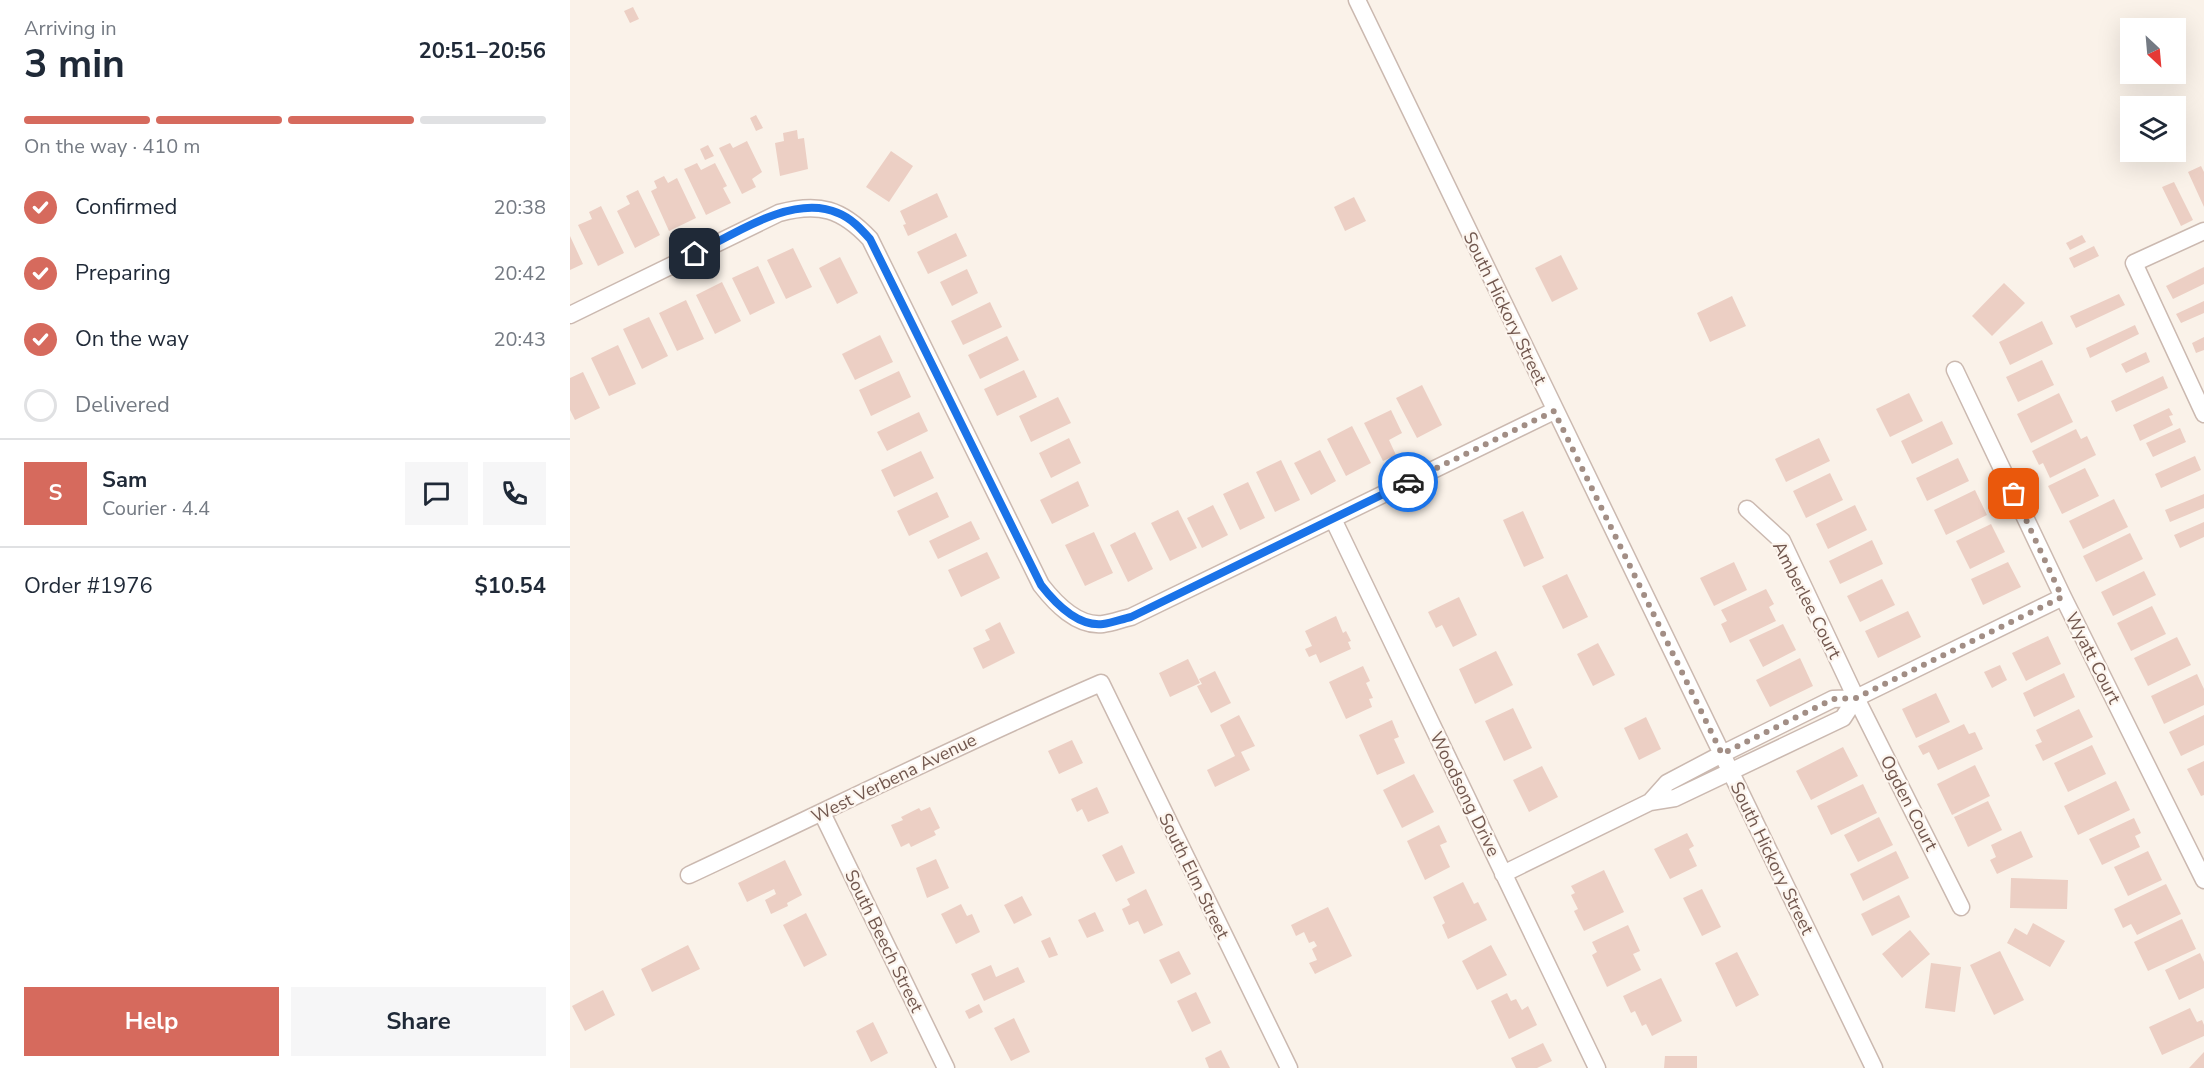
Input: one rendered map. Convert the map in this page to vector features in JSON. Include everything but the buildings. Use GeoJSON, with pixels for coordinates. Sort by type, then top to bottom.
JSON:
{"type":"FeatureCollection","features":[{"type":"Feature","properties":{"kind":"street","name":"South Hickory Street"},"geometry":{"type":"LineString","coordinates":[[1357,0],[1874,1068]]}},
{"type":"Feature","properties":{"kind":"street"},"geometry":{"type":"LineString","coordinates":[[570,315],[779,213],[799,207],[838,212],[855,223],[870,239],[1041,585],[1058,606],[1077,619],[1101,625],[1131,617],[1554,411]]}},
{"type":"Feature","properties":{"kind":"street"},"geometry":{"type":"LineString","coordinates":[[2204,231],[2134,262],[2204,414]]}},
{"type":"Feature","properties":{"kind":"street","name":"Wyatt Court"},"geometry":{"type":"LineString","coordinates":[[1955,370],[2062,597],[2204,880]]}},
{"type":"Feature","properties":{"kind":"street","name":"Amberlee Court"},"geometry":{"type":"LineString","coordinates":[[1747,510],[1782,541],[1856,698]]}},
{"type":"Feature","properties":{"kind":"street","name":"Woodsong Drive"},"geometry":{"type":"LineString","coordinates":[[1333,519],[1597,1068]]}},
{"type":"Feature","properties":{"kind":"street"},"geometry":{"type":"LineString","coordinates":[[1650,802],[1667,783],[1722,754],[1833,699],[1856,698],[2062,597]]}},
{"type":"Feature","properties":{"kind":"street","name":"West Verbena Avenue"},"geometry":{"type":"LineString","coordinates":[[689,875],[1012,721],[1101,683]]}},
{"type":"Feature","properties":{"kind":"street","name":"South Elm Street"},"geometry":{"type":"LineString","coordinates":[[1101,683],[1289,1068]]}},
{"type":"Feature","properties":{"kind":"street"},"geometry":{"type":"LineString","coordinates":[[1503,874],[1650,802],[1675,798],[1843,718],[1856,698]]}},
{"type":"Feature","properties":{"kind":"street","name":"Ogden Court"},"geometry":{"type":"LineString","coordinates":[[1856,698],[1961,907]]}},
{"type":"Feature","properties":{"kind":"street","name":"South Beech Street"},"geometry":{"type":"LineString","coordinates":[[822,813],[946,1068]]}},
{"type":"Feature","properties":{"kind":"way so far"},"geometry":{"type":"LineString","coordinates":[[1408,482],[1554,411],[1722,754],[1833,699],[1856,698],[2062,597],[2014,494]]}},
{"type":"Feature","properties":{"kind":"route"},"geometry":{"type":"LineString","coordinates":[[695,254],[779,213],[799,207],[838,212],[855,223],[870,239],[1041,585],[1058,606],[1077,619],[1101,625],[1131,617],[1408,482]]}}]}
